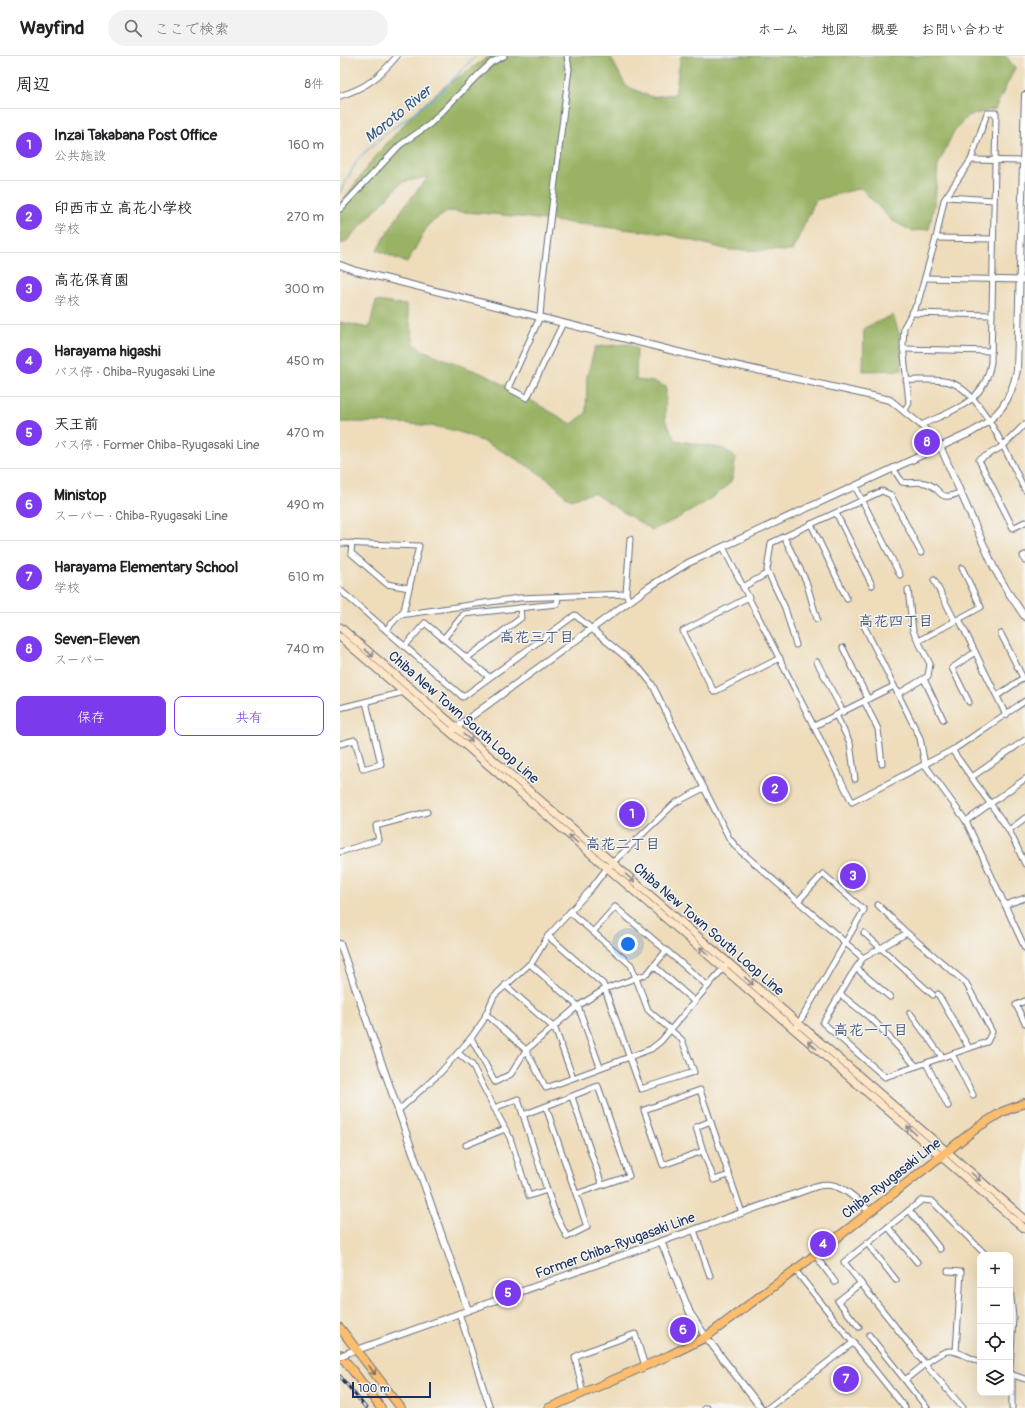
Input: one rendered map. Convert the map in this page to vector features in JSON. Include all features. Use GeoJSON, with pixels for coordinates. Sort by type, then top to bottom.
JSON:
{"type":"FeatureCollection","features":[{"type":"Feature","properties":{"kind":"main road","name":"Chiba New Town South Loop Line"},"geometry":{"type":"LineString","coordinates":[[340,627],[453,730],[943,1154],[1025,1229]]}},
{"type":"Feature","properties":{"kind":"main road","name":"Chiba New Town South Loop Line"},"geometry":{"type":"LineString","coordinates":[[340,637],[404,692],[453,730]]}},
{"type":"Feature","properties":{"kind":"main road","name":"Chiba-Ryugasaki Line"},"geometry":{"type":"LineString","coordinates":[[549,1408],[645,1366],[706,1337],[815,1255],[943,1154],[990,1119],[1025,1103]]}},
{"type":"Feature","properties":{"kind":"main road","name":"Chiba New Town South Loop Line"},"geometry":{"type":"LineString","coordinates":[[943,1154],[1025,1219]]}},
{"type":"Feature","properties":{"kind":"main road"},"geometry":{"type":"LineString","coordinates":[[340,1328],[353,1351],[401,1408]]}},
{"type":"Feature","properties":{"kind":"main road"},"geometry":{"type":"LineString","coordinates":[[340,1355],[382,1408]]}},
{"type":"Feature","properties":{"kind":"main road"},"geometry":{"type":"LineString","coordinates":[[357,1376],[373,1390],[388,1408]]}},
{"type":"Feature","properties":{"kind":"street"},"geometry":{"type":"LineString","coordinates":[[340,96],[354,92],[372,83],[397,56]]}},
{"type":"Feature","properties":{"kind":"street"},"geometry":{"type":"LineString","coordinates":[[340,209],[400,145],[430,124],[480,73],[492,62],[504,56]]}},
{"type":"Feature","properties":{"kind":"street"},"geometry":{"type":"LineString","coordinates":[[563,323],[526,398],[508,388],[540,317],[543,278],[568,69],[567,56]]}},
{"type":"Feature","properties":{"kind":"street"},"geometry":{"type":"LineString","coordinates":[[453,730],[592,630],[629,601],[682,567],[978,429],[990,421],[1008,399],[1015,378],[1023,280],[1025,95]]}},
{"type":"Feature","properties":{"kind":"street"},"geometry":{"type":"LineString","coordinates":[[905,410],[909,403],[903,349],[904,327],[918,302],[947,197],[971,160],[987,113],[996,113],[991,351],[988,375],[984,386],[972,400],[921,425]]}},
{"type":"Feature","properties":{"kind":"street"},"geometry":{"type":"LineString","coordinates":[[971,160],[1024,161]]}},
{"type":"Feature","properties":{"kind":"street"},"geometry":{"type":"LineString","coordinates":[[947,197],[994,200]]}},
{"type":"Feature","properties":{"kind":"street"},"geometry":{"type":"LineString","coordinates":[[936,238],[993,239]]}},
{"type":"Feature","properties":{"kind":"street"},"geometry":{"type":"LineString","coordinates":[[340,265],[356,271],[686,354],[890,400],[905,410],[940,446],[1001,581],[1025,617]]}},
{"type":"Feature","properties":{"kind":"street"},"geometry":{"type":"LineString","coordinates":[[925,278],[1023,280]]}},
{"type":"Feature","properties":{"kind":"street"},"geometry":{"type":"LineString","coordinates":[[912,314],[992,315]]}},
{"type":"Feature","properties":{"kind":"street"},"geometry":{"type":"LineString","coordinates":[[903,349],[991,351]]}},
{"type":"Feature","properties":{"kind":"street"},"geometry":{"type":"LineString","coordinates":[[906,380],[951,383],[963,389],[990,421],[1023,479],[1025,490]]}},
{"type":"Feature","properties":{"kind":"street"},"geometry":{"type":"LineString","coordinates":[[1025,424],[1003,446],[979,460],[1013,528],[1025,522]]}},
{"type":"Feature","properties":{"kind":"street"},"geometry":{"type":"LineString","coordinates":[[893,468],[902,482],[909,484],[924,482],[933,486],[939,494],[950,498],[961,492]]}},
{"type":"Feature","properties":{"kind":"street"},"geometry":{"type":"LineString","coordinates":[[855,486],[900,575]]}},
{"type":"Feature","properties":{"kind":"street"},"geometry":{"type":"LineString","coordinates":[[796,645],[785,608],[767,570],[771,543],[882,491],[891,495],[921,553]]}},
{"type":"Feature","properties":{"kind":"street"},"geometry":{"type":"LineString","coordinates":[[836,513],[872,585]]}},
{"type":"Feature","properties":{"kind":"street"},"geometry":{"type":"LineString","coordinates":[[811,524],[847,599]]}},
{"type":"Feature","properties":{"kind":"street"},"geometry":{"type":"LineString","coordinates":[[784,537],[806,581],[818,619]]}},
{"type":"Feature","properties":{"kind":"street"},"geometry":{"type":"LineString","coordinates":[[629,601],[626,594],[630,539]]}},
{"type":"Feature","properties":{"kind":"street"},"geometry":{"type":"LineString","coordinates":[[340,543],[419,546],[404,610],[386,630]]}},
{"type":"Feature","properties":{"kind":"street"},"geometry":{"type":"LineString","coordinates":[[352,543],[351,552],[387,584],[409,588]]}},
{"type":"Feature","properties":{"kind":"street"},"geometry":{"type":"LineString","coordinates":[[723,547],[852,802],[952,750],[1006,715],[1025,700]]}},
{"type":"Feature","properties":{"kind":"street"},"geometry":{"type":"LineString","coordinates":[[1025,555],[1023,556],[1025,561]]}},
{"type":"Feature","properties":{"kind":"street"},"geometry":{"type":"LineString","coordinates":[[918,641],[981,607],[962,568]]}},
{"type":"Feature","properties":{"kind":"street"},"geometry":{"type":"LineString","coordinates":[[743,587],[768,573]]}},
{"type":"Feature","properties":{"kind":"street"},"geometry":{"type":"LineString","coordinates":[[934,580],[975,652],[1006,715]]}},
{"type":"Feature","properties":{"kind":"street"},"geometry":{"type":"LineString","coordinates":[[340,590],[463,696],[575,615],[640,669],[649,680],[729,838],[737,848],[844,943],[864,958]]}},
{"type":"Feature","properties":{"kind":"street"},"geometry":{"type":"LineString","coordinates":[[898,694],[928,676],[930,664],[913,631],[908,590]]}},
{"type":"Feature","properties":{"kind":"street"},"geometry":{"type":"LineString","coordinates":[[400,615],[519,598],[626,594]]}},
{"type":"Feature","properties":{"kind":"street"},"geometry":{"type":"LineString","coordinates":[[444,638],[464,614],[557,604],[558,597]]}},
{"type":"Feature","properties":{"kind":"street"},"geometry":{"type":"LineString","coordinates":[[749,597],[682,631],[714,692],[780,658]]}},
{"type":"Feature","properties":{"kind":"street"},"geometry":{"type":"LineString","coordinates":[[467,658],[521,618],[520,608]]}},
{"type":"Feature","properties":{"kind":"street"},"geometry":{"type":"LineString","coordinates":[[405,646],[425,623],[489,677]]}},
{"type":"Feature","properties":{"kind":"street"},"geometry":{"type":"LineString","coordinates":[[863,624],[920,738],[925,765],[966,821],[1025,948]]}},
{"type":"Feature","properties":{"kind":"street"},"geometry":{"type":"LineString","coordinates":[[997,696],[1022,678],[1001,634]]}},
{"type":"Feature","properties":{"kind":"street"},"geometry":{"type":"LineString","coordinates":[[843,648],[878,729],[882,764]]}},
{"type":"Feature","properties":{"kind":"street"},"geometry":{"type":"LineString","coordinates":[[969,702],[952,668],[975,652]]}},
{"type":"Feature","properties":{"kind":"street"},"geometry":{"type":"LineString","coordinates":[[817,662],[843,712]]}},
{"type":"Feature","properties":{"kind":"street"},"geometry":{"type":"LineString","coordinates":[[924,679],[943,719]]}},
{"type":"Feature","properties":{"kind":"street"},"geometry":{"type":"LineString","coordinates":[[814,726],[894,686]]}},
{"type":"Feature","properties":{"kind":"street"},"geometry":{"type":"LineString","coordinates":[[340,708],[404,692]]}},
{"type":"Feature","properties":{"kind":"street"},"geometry":{"type":"LineString","coordinates":[[340,744],[355,740],[363,768],[382,764],[366,702]]}},
{"type":"Feature","properties":{"kind":"street"},"geometry":{"type":"LineString","coordinates":[[836,715],[850,743],[855,779]]}},
{"type":"Feature","properties":{"kind":"street"},"geometry":{"type":"LineString","coordinates":[[972,777],[1025,740]]}},
{"type":"Feature","properties":{"kind":"street"},"geometry":{"type":"LineString","coordinates":[[952,750],[1009,830],[1025,864]]}},
{"type":"Feature","properties":{"kind":"street"},"geometry":{"type":"LineString","coordinates":[[966,821],[1025,779]]}},
{"type":"Feature","properties":{"kind":"street"},"geometry":{"type":"LineString","coordinates":[[399,1110],[440,1073],[471,1038],[486,1014],[494,996],[504,985],[530,964],[538,954],[548,936],[590,890],[610,865],[675,803],[704,788]]}},
{"type":"Feature","properties":{"kind":"street"},"geometry":{"type":"LineString","coordinates":[[340,852],[379,840],[376,826],[427,812]]}},
{"type":"Feature","properties":{"kind":"street"},"geometry":{"type":"LineString","coordinates":[[1009,830],[1025,818]]}},
{"type":"Feature","properties":{"kind":"street"},"geometry":{"type":"LineString","coordinates":[[796,1027],[864,910],[823,874],[798,901]]}},
{"type":"Feature","properties":{"kind":"street"},"geometry":{"type":"LineString","coordinates":[[1005,905],[1025,898]]}},
{"type":"Feature","properties":{"kind":"street"},"geometry":{"type":"LineString","coordinates":[[878,905],[907,933],[966,983],[992,1032],[987,1042],[886,1077],[823,1023],[856,968],[864,958],[907,933]]}},
{"type":"Feature","properties":{"kind":"street"},"geometry":{"type":"LineString","coordinates":[[593,932],[615,907],[708,986]]}},
{"type":"Feature","properties":{"kind":"street"},"geometry":{"type":"LineString","coordinates":[[548,936],[603,984],[641,1089],[694,1072],[682,1040],[648,1010],[631,965],[570,912]]}},
{"type":"Feature","properties":{"kind":"street"},"geometry":{"type":"LineString","coordinates":[[1018,933],[1025,931]]}},
{"type":"Feature","properties":{"kind":"street"},"geometry":{"type":"LineString","coordinates":[[864,933],[936,994],[969,1048]]}},
{"type":"Feature","properties":{"kind":"street"},"geometry":{"type":"LineString","coordinates":[[340,944],[468,1310]]}},
{"type":"Feature","properties":{"kind":"street"},"geometry":{"type":"LineString","coordinates":[[471,1038],[495,1082],[511,1074],[526,1050],[578,1006],[605,989],[647,974],[666,951]]}},
{"type":"Feature","properties":{"kind":"street"},"geometry":{"type":"LineString","coordinates":[[530,964],[578,1006],[600,1068]]}},
{"type":"Feature","properties":{"kind":"street"},"geometry":{"type":"LineString","coordinates":[[486,1014],[526,1050],[546,1088],[651,1049],[671,1030],[726,965]]}},
{"type":"Feature","properties":{"kind":"street"},"geometry":{"type":"LineString","coordinates":[[654,966],[695,1002]]}},
{"type":"Feature","properties":{"kind":"street"},"geometry":{"type":"LineString","coordinates":[[856,968],[890,997]]}},
{"type":"Feature","properties":{"kind":"street"},"geometry":{"type":"LineString","coordinates":[[504,985],[554,1026],[573,1078]]}},
{"type":"Feature","properties":{"kind":"street"},"geometry":{"type":"LineString","coordinates":[[840,994],[875,1022],[916,1066]]}},
{"type":"Feature","properties":{"kind":"street"},"geometry":{"type":"LineString","coordinates":[[1025,1001],[1016,1005],[1025,1023]]}},
{"type":"Feature","properties":{"kind":"street"},"geometry":{"type":"LineString","coordinates":[[910,1013],[942,1057]]}},
{"type":"Feature","properties":{"kind":"street"},"geometry":{"type":"LineString","coordinates":[[458,1053],[472,1065],[505,1129],[529,1196],[547,1190]]}},
{"type":"Feature","properties":{"kind":"street"},"geometry":{"type":"LineString","coordinates":[[952,1054],[973,1095]]}},
{"type":"Feature","properties":{"kind":"street"},"geometry":{"type":"LineString","coordinates":[[926,1063],[948,1106]]}},
{"type":"Feature","properties":{"kind":"street"},"geometry":{"type":"LineString","coordinates":[[523,1116],[598,1086],[628,1176],[576,1194]]}},
{"type":"Feature","properties":{"kind":"street"},"geometry":{"type":"LineString","coordinates":[[703,1151],[663,1165],[644,1110],[700,1090],[742,1213]]}},
{"type":"Feature","properties":{"kind":"street"},"geometry":{"type":"LineString","coordinates":[[572,1096],[602,1186]]}},
{"type":"Feature","properties":{"kind":"street"},"geometry":{"type":"LineString","coordinates":[[494,1108],[518,1099],[547,1190],[556,1215],[567,1237],[587,1227],[546,1107]]}},
{"type":"Feature","properties":{"kind":"street"},"geometry":{"type":"LineString","coordinates":[[711,1122],[696,1127],[703,1151],[714,1180],[729,1175]]}},
{"type":"Feature","properties":{"kind":"street"},"geometry":{"type":"LineString","coordinates":[[466,1145],[505,1129]]}},
{"type":"Feature","properties":{"kind":"street","name":"Former Chiba-Ryugasaki Line"},"geometry":{"type":"LineString","coordinates":[[340,1355],[826,1184],[843,1189],[870,1212]]}},
{"type":"Feature","properties":{"kind":"street"},"geometry":{"type":"LineString","coordinates":[[963,1408],[925,1364],[844,1262],[922,1200],[932,1201],[983,1252]]}},
{"type":"Feature","properties":{"kind":"street"},"geometry":{"type":"LineString","coordinates":[[909,1210],[940,1249]]}},
{"type":"Feature","properties":{"kind":"street"},"geometry":{"type":"LineString","coordinates":[[888,1227],[917,1262]]}},
{"type":"Feature","properties":{"kind":"street"},"geometry":{"type":"LineString","coordinates":[[694,1230],[710,1276]]}},
{"type":"Feature","properties":{"kind":"street"},"geometry":{"type":"LineString","coordinates":[[661,1241],[684,1300],[706,1337],[761,1408]]}},
{"type":"Feature","properties":{"kind":"street"},"geometry":{"type":"LineString","coordinates":[[867,1244],[896,1280]]}},
{"type":"Feature","properties":{"kind":"street"},"geometry":{"type":"LineString","coordinates":[[815,1255],[835,1282]]}},
{"type":"Feature","properties":{"kind":"street"},"geometry":{"type":"LineString","coordinates":[[795,1270],[854,1342],[904,1408]]}},
{"type":"Feature","properties":{"kind":"street"},"geometry":{"type":"LineString","coordinates":[[948,1271],[961,1272],[956,1352]]}},
{"type":"Feature","properties":{"kind":"street"},"geometry":{"type":"LineString","coordinates":[[859,1327],[838,1301],[861,1283]]}},
{"type":"Feature","properties":{"kind":"street"},"geometry":{"type":"LineString","coordinates":[[459,1314],[490,1408]]}},
{"type":"Feature","properties":{"kind":"street"},"geometry":{"type":"LineString","coordinates":[[1011,1360],[1013,1324]]}},
{"type":"Feature","properties":{"kind":"street"},"geometry":{"type":"LineString","coordinates":[[583,1393],[575,1357],[582,1353],[635,1334],[645,1366]]}},
{"type":"Feature","properties":{"kind":"street"},"geometry":{"type":"LineString","coordinates":[[869,1335],[927,1408]]}},
{"type":"Feature","properties":{"kind":"street"},"geometry":{"type":"LineString","coordinates":[[768,1408],[854,1342]]}},
{"type":"Feature","properties":{"kind":"street"},"geometry":{"type":"LineString","coordinates":[[905,1380],[942,1351],[950,1350],[977,1361]]}},
{"type":"Feature","properties":{"kind":"street"},"geometry":{"type":"LineString","coordinates":[[1013,1373],[1025,1379]]}},
{"type":"Feature","properties":{"kind":"street"},"geometry":{"type":"LineString","coordinates":[[1012,1396],[1012,1408]]}},
{"type":"Feature","properties":{"kind":"green space"},"geometry":{"type":"Polygon","coordinates":[[[490,56],[610,56],[626,86],[652,97],[675,94],[681,56],[1006,56],[1015,68],[995,109],[967,116],[953,133],[938,165],[935,201],[929,229],[912,231],[891,220],[861,188],[816,200],[792,251],[729,250],[666,234],[493,214],[448,211],[428,225],[407,263],[377,250],[403,208],[428,177],[402,182],[345,243],[340,243],[340,205],[373,159],[414,113],[445,86],[490,56]]]}},
{"type":"Feature","properties":{"kind":"green space"},"geometry":{"type":"Polygon","coordinates":[[[376,301],[406,305],[414,343],[422,350],[488,376],[572,424],[586,413],[587,376],[595,347],[628,344],[637,349],[636,380],[655,382],[666,387],[665,419],[675,440],[725,449],[736,458],[731,482],[713,497],[671,522],[652,530],[593,493],[569,499],[549,480],[526,465],[484,442],[455,431],[405,423],[340,422],[340,322],[369,328],[376,301]]]}},
{"type":"Feature","properties":{"kind":"green space"},"geometry":{"type":"Polygon","coordinates":[[[893,315],[899,333],[902,370],[863,371],[864,328],[893,315]]]}},
{"type":"Feature","properties":{"kind":"waterway","name":"Moroto River"},"geometry":{"type":"LineString","coordinates":[[340,192],[358,159],[378,140],[442,91],[475,56]]}},
{"type":"Feature","properties":{"kind":"railway"},"geometry":{"type":"LineString","coordinates":[[340,1376],[366,1408]]}},
{"type":"Feature","properties":{"kind":"place","name":"Seven-Eleven"},"geometry":{"type":"Point","coordinates":[927,442]}},
{"type":"Feature","properties":{"kind":"place","name":"印西市立 高花小学校"},"geometry":{"type":"Point","coordinates":[775,789]}},
{"type":"Feature","properties":{"kind":"place","name":"Inzai Takabana Post Office"},"geometry":{"type":"Point","coordinates":[632,814]}},
{"type":"Feature","properties":{"kind":"place","name":"高花保育園"},"geometry":{"type":"Point","coordinates":[853,876]}},
{"type":"Feature","properties":{"kind":"place","name":"Harayama higashi"},"geometry":{"type":"Point","coordinates":[823,1244]}},
{"type":"Feature","properties":{"kind":"place","name":"天王前"},"geometry":{"type":"Point","coordinates":[508,1293]}},
{"type":"Feature","properties":{"kind":"place","name":"Ministop"},"geometry":{"type":"Point","coordinates":[683,1330]}},
{"type":"Feature","properties":{"kind":"place","name":"Harayama Elementary School"},"geometry":{"type":"Point","coordinates":[846,1379]}},
{"type":"Feature","properties":{"kind":"district","name":"高花四丁目"},"geometry":{"type":"Point","coordinates":[896,621]}},
{"type":"Feature","properties":{"kind":"district","name":"高花三丁目"},"geometry":{"type":"Point","coordinates":[537,637]}},
{"type":"Feature","properties":{"kind":"district","name":"高花二丁目"},"geometry":{"type":"Point","coordinates":[623,844]}},
{"type":"Feature","properties":{"kind":"district","name":"高花一丁目"},"geometry":{"type":"Point","coordinates":[871,1030]}}]}
